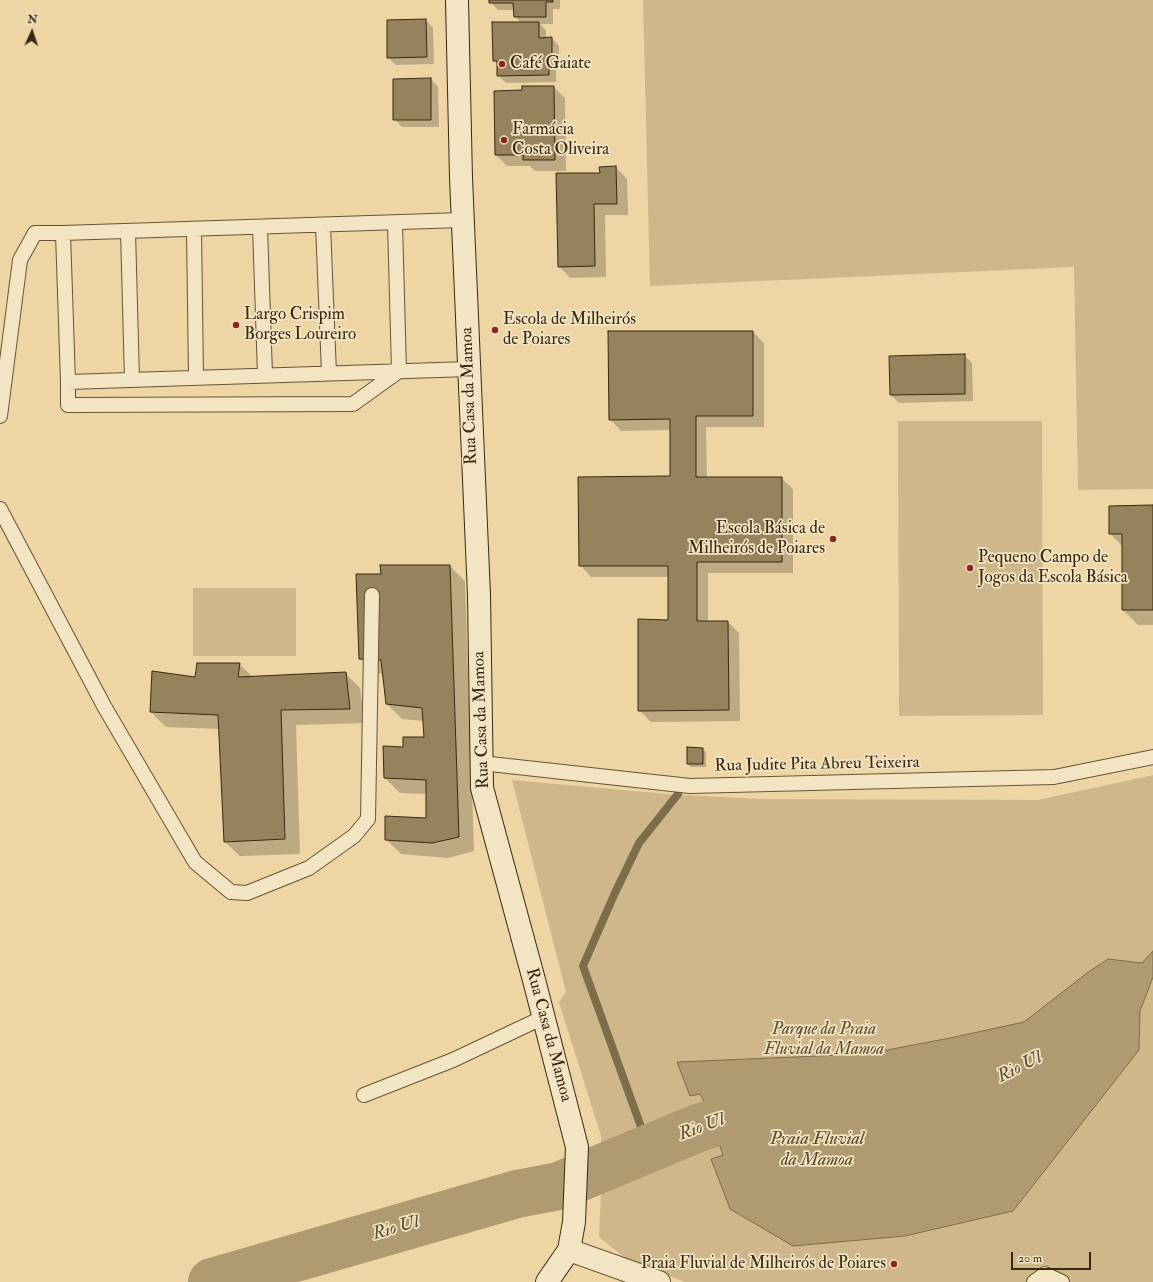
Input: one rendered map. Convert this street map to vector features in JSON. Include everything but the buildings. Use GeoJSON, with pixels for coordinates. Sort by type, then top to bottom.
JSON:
{"type":"FeatureCollection","features":[{"type":"Feature","properties":{"kind":"street","name":"Rua Casa da Mamoa"},"geometry":{"type":"LineString","coordinates":[[457,0],[462,220],[479,595],[482,788],[544,1017],[577,1147],[574,1222],[569,1250]]}},
{"type":"Feature","properties":{"kind":"street"},"geometry":{"type":"LineString","coordinates":[[547,1282],[569,1250],[659,1282]]}},
{"type":"Feature","properties":{"kind":"lane"},"geometry":{"type":"LineString","coordinates":[[0,416],[20,260],[35,233],[63,234],[462,220]]}},
{"type":"Feature","properties":{"kind":"lane"},"geometry":{"type":"LineString","coordinates":[[395,223],[399,371]]}},
{"type":"Feature","properties":{"kind":"lane"},"geometry":{"type":"LineString","coordinates":[[323,224],[329,374]]}},
{"type":"Feature","properties":{"kind":"lane"},"geometry":{"type":"LineString","coordinates":[[260,227],[265,376]]}},
{"type":"Feature","properties":{"kind":"lane"},"geometry":{"type":"LineString","coordinates":[[194,229],[196,377]]}},
{"type":"Feature","properties":{"kind":"lane"},"geometry":{"type":"LineString","coordinates":[[128,231],[132,380]]}},
{"type":"Feature","properties":{"kind":"lane"},"geometry":{"type":"LineString","coordinates":[[63,234],[68,405],[353,404],[399,371]]}},
{"type":"Feature","properties":{"kind":"lane"},"geometry":{"type":"LineString","coordinates":[[68,382],[469,369]]}},
{"type":"Feature","properties":{"kind":"lane"},"geometry":{"type":"LineString","coordinates":[[0,510],[104,706],[195,862],[231,892],[247,893],[309,868],[354,836],[368,819],[372,595]]}},
{"type":"Feature","properties":{"kind":"lane","name":"Rua Judite Pita Abreu Teixeira"},"geometry":{"type":"LineString","coordinates":[[481,763],[690,786],[1054,778],[1153,757]]}},
{"type":"Feature","properties":{"kind":"lane"},"geometry":{"type":"LineString","coordinates":[[364,1095],[453,1060],[544,1017]]}},
{"type":"Feature","properties":{"kind":"lane"},"geometry":{"type":"LineString","coordinates":[[1034,1282],[1045,1274],[1062,1282]]}},
{"type":"Feature","properties":{"kind":"green space"},"geometry":{"type":"Polygon","coordinates":[[[643,0],[1153,0],[1153,489],[1078,490],[1074,267],[650,286],[643,0]]]}},
{"type":"Feature","properties":{"kind":"green space","name":"Pequeno Campo de Jogos da Escola Básica"},"geometry":{"type":"Polygon","coordinates":[[[898,421],[1042,421],[1043,715],[899,716],[898,421]]]}},
{"type":"Feature","properties":{"kind":"green space"},"geometry":{"type":"Polygon","coordinates":[[[193,588],[296,588],[296,656],[193,656],[193,588]]]}},
{"type":"Feature","properties":{"kind":"green space","name":"Parque da Praia Fluvial da Mamoa"},"geometry":{"type":"Polygon","coordinates":[[[1153,775],[1153,1282],[685,1282],[625,1258],[599,1237],[602,1169],[601,1136],[559,1002],[566,992],[512,780],[667,794],[760,799],[1038,800],[1153,775]]]}},
{"type":"Feature","properties":{"kind":"water","name":"Praia Fluvial da Mamoa"},"geometry":{"type":"Polygon","coordinates":[[[1153,951],[1153,977],[1140,1011],[1139,1050],[1013,1211],[905,1236],[793,1246],[730,1209],[711,1159],[723,1155],[715,1132],[702,1136],[696,1122],[711,1115],[700,1094],[690,1096],[677,1062],[866,1054],[1024,1022],[1087,973],[1108,959],[1142,963],[1153,951]]]}},
{"type":"Feature","properties":{"kind":"waterway"},"geometry":{"type":"LineString","coordinates":[[649,1149],[583,966],[614,895],[639,843],[678,794]]}},
{"type":"Feature","properties":{"kind":"waterway","name":"Rio Ul"},"geometry":{"type":"LineString","coordinates":[[212,1282],[517,1194],[559,1186],[698,1128],[761,1107]]}},
{"type":"Feature","properties":{"kind":"place","name":"Café Gaiate"},"geometry":{"type":"Point","coordinates":[502,64]}},
{"type":"Feature","properties":{"kind":"place","name":"Farmácia Costa Oliveira"},"geometry":{"type":"Point","coordinates":[504,140]}},
{"type":"Feature","properties":{"kind":"place","name":"Largo Crispim Borges Loureiro"},"geometry":{"type":"Point","coordinates":[236,325]}},
{"type":"Feature","properties":{"kind":"place","name":"Escola de Milheirós de Poiares"},"geometry":{"type":"Point","coordinates":[495,330]}},
{"type":"Feature","properties":{"kind":"place","name":"Escola Básica de Milheirós de Poiares"},"geometry":{"type":"Point","coordinates":[833,539]}},
{"type":"Feature","properties":{"kind":"place","name":"Pequeno Campo de Jogos da Escola Básica"},"geometry":{"type":"Point","coordinates":[970,568]}},
{"type":"Feature","properties":{"kind":"place","name":"Praia Fluvial de Milheirós de Poiares"},"geometry":{"type":"Point","coordinates":[894,1264]}}]}
